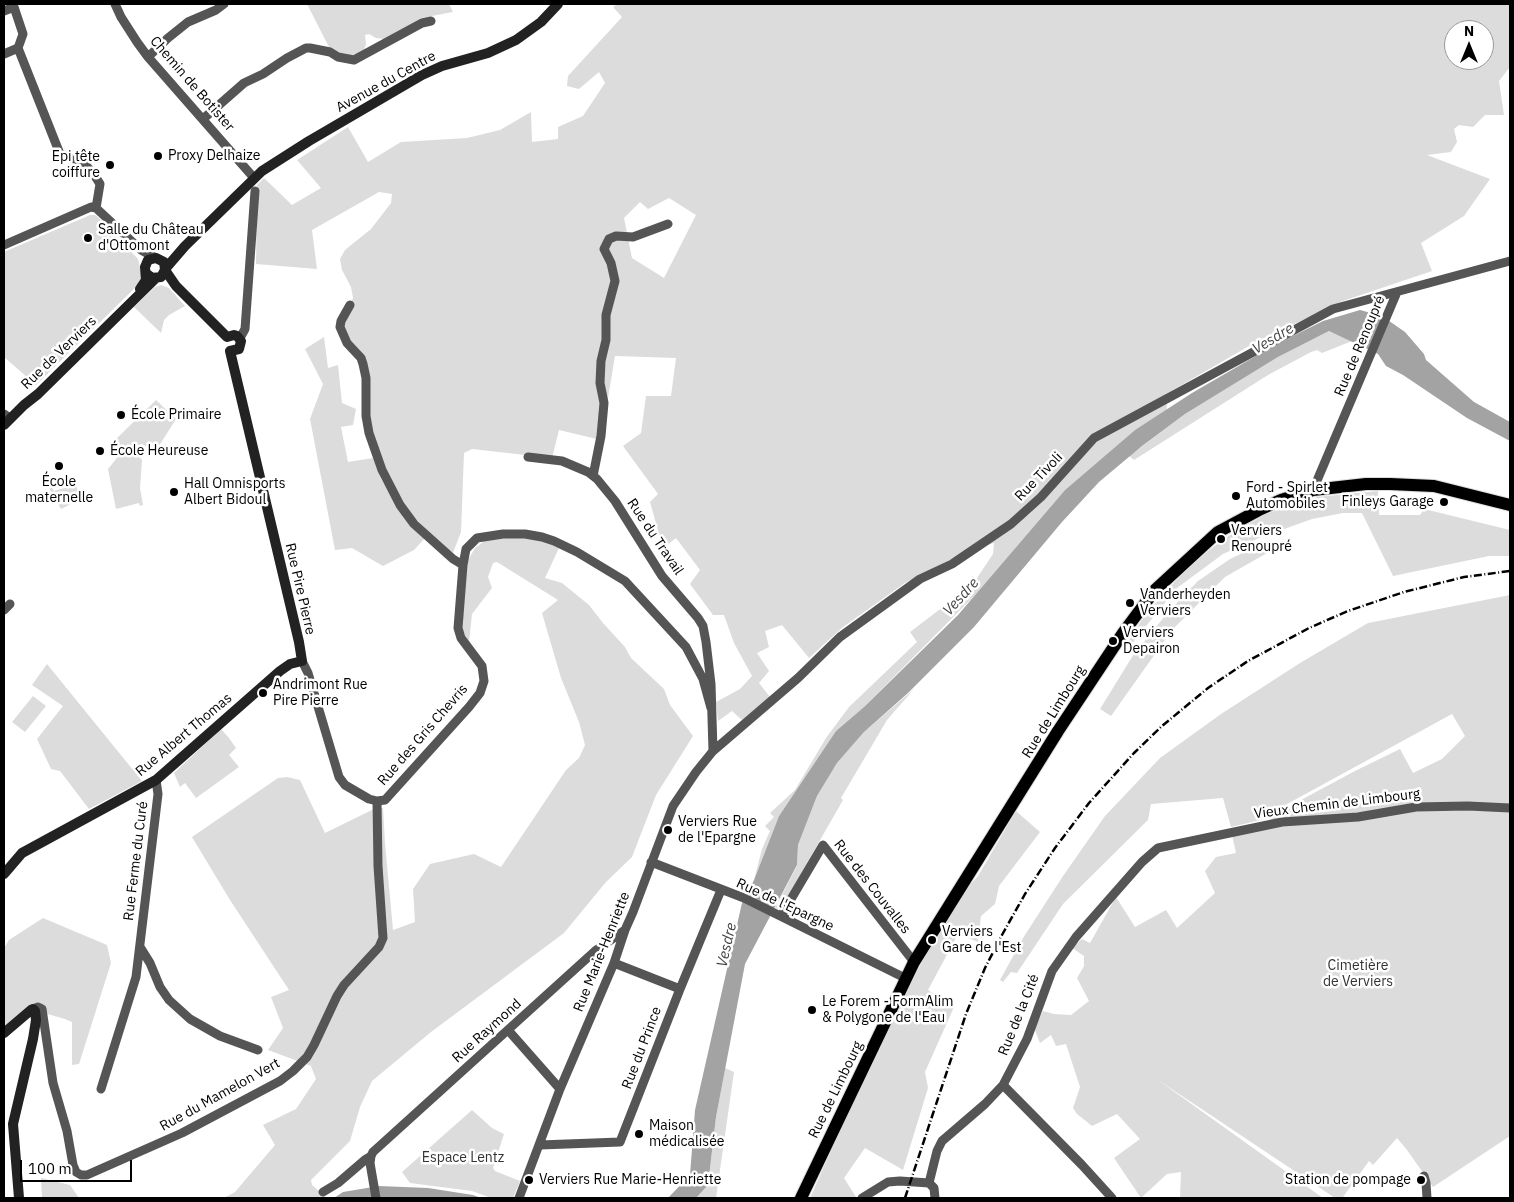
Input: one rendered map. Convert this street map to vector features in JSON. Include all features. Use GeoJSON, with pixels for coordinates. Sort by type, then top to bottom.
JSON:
{"type":"FeatureCollection","features":[{"type":"Feature","properties":{"kind":"main road","name":"Rue de Limbourg"},"geometry":{"type":"LineString","coordinates":[[801,1198],[914,962],[1058,731],[1155,590],[1218,532],[1261,509],[1313,490],[1366,484],[1434,486],[1510,505]]}},
{"type":"Feature","properties":{"kind":"street","name":"Chemin de Botister"},"geometry":{"type":"LineString","coordinates":[[115,4],[121,17],[148,56],[254,178]]}},
{"type":"Feature","properties":{"kind":"street"},"geometry":{"type":"LineString","coordinates":[[148,56],[188,22],[216,10],[224,4]]}},
{"type":"Feature","properties":{"kind":"street","name":"Avenue du Centre"},"geometry":{"type":"LineString","coordinates":[[254,178],[309,141],[422,75],[516,40],[541,22],[558,4]]}},
{"type":"Feature","properties":{"kind":"street"},"geometry":{"type":"LineString","coordinates":[[4,10],[14,7],[23,34],[18,48],[60,154],[82,162],[100,184],[96,208]]}},
{"type":"Feature","properties":{"kind":"street"},"geometry":{"type":"LineString","coordinates":[[203,119],[244,83],[264,74],[306,48],[330,52],[338,57],[354,60],[431,20]]}},
{"type":"Feature","properties":{"kind":"street"},"geometry":{"type":"LineString","coordinates":[[4,54],[18,48]]}},
{"type":"Feature","properties":{"kind":"street"},"geometry":{"type":"LineString","coordinates":[[162,264],[185,246],[254,178]]}},
{"type":"Feature","properties":{"kind":"street"},"geometry":{"type":"LineString","coordinates":[[227,337],[225,347],[230,352],[236,351],[240,347],[240,338],[245,329],[255,191]]}},
{"type":"Feature","properties":{"kind":"street"},"geometry":{"type":"LineString","coordinates":[[4,245],[91,207],[96,208],[141,250],[162,264],[173,283],[227,337]]}},
{"type":"Feature","properties":{"kind":"street"},"geometry":{"type":"LineString","coordinates":[[593,476],[601,436],[604,403],[600,383],[601,361],[606,340],[606,315],[615,281],[611,263],[604,249],[609,239],[616,236],[633,238],[668,224]]}},
{"type":"Feature","properties":{"kind":"street"},"geometry":{"type":"LineString","coordinates":[[141,250],[148,276],[173,283]]}},
{"type":"Feature","properties":{"kind":"street"},"geometry":{"type":"LineString","coordinates":[[146,268],[148,260],[162,264]]}},
{"type":"Feature","properties":{"kind":"street","name":"Rue de Renoupré"},"geometry":{"type":"LineString","coordinates":[[1313,490],[1397,292],[1510,261]]}},
{"type":"Feature","properties":{"kind":"street"},"geometry":{"type":"LineString","coordinates":[[157,278],[164,274],[162,264]]}},
{"type":"Feature","properties":{"kind":"street","name":"Rue de Verviers"},"geometry":{"type":"LineString","coordinates":[[132,300],[146,280],[146,268]]}},
{"type":"Feature","properties":{"kind":"street","name":"Rue de Verviers"},"geometry":{"type":"LineString","coordinates":[[6,419],[38,394],[132,300],[157,278]]}},
{"type":"Feature","properties":{"kind":"street","name":"Rue Tivoli"},"geometry":{"type":"LineString","coordinates":[[732,734],[798,678],[840,637],[920,579],[952,564],[1011,524],[1041,497],[1094,438],[1333,309],[1397,292]]}},
{"type":"Feature","properties":{"kind":"street"},"geometry":{"type":"LineString","coordinates":[[350,305],[341,321],[340,327],[347,343],[361,358],[363,364],[366,378],[366,416],[369,433],[382,470],[400,505],[414,524],[453,559],[463,565]]}},
{"type":"Feature","properties":{"kind":"street"},"geometry":{"type":"LineString","coordinates":[[227,337],[234,335],[240,338]]}},
{"type":"Feature","properties":{"kind":"street","name":"Rue Pire Pierre"},"geometry":{"type":"LineString","coordinates":[[230,352],[302,661],[308,673],[339,777],[344,785],[369,799],[381,801]]}},
{"type":"Feature","properties":{"kind":"street","name":"Rue du Travail"},"geometry":{"type":"LineString","coordinates":[[528,457],[562,461],[576,466],[593,476],[614,501],[662,576],[703,626],[709,667],[711,708]]}},
{"type":"Feature","properties":{"kind":"street","name":"Rue des Gris Chevris"},"geometry":{"type":"LineString","coordinates":[[381,801],[469,707],[480,692],[484,681],[482,666],[461,638],[458,628],[465,553],[470,544],[477,538],[489,535],[525,534],[542,537],[577,552],[625,581],[686,647],[703,678],[711,708]]}},
{"type":"Feature","properties":{"kind":"street","name":"Rue Albert Thomas"},"geometry":{"type":"LineString","coordinates":[[4,874],[22,853],[156,780],[280,671],[290,664],[302,661]]}},
{"type":"Feature","properties":{"kind":"street"},"geometry":{"type":"LineString","coordinates":[[711,708],[713,751]]}},
{"type":"Feature","properties":{"kind":"street","name":"Rue Marie-Henriette"},"geometry":{"type":"LineString","coordinates":[[520,1196],[560,1089],[614,963],[673,806],[713,751],[732,734]]}},
{"type":"Feature","properties":{"kind":"street","name":"Rue Ferme du Curé"},"geometry":{"type":"LineString","coordinates":[[101,1089],[136,978],[158,794],[156,780]]}},
{"type":"Feature","properties":{"kind":"street","name":"Rue du Mamelon Vert"},"geometry":{"type":"LineString","coordinates":[[33,1009],[38,1007],[42,1009],[53,1083],[68,1131],[73,1165],[76,1172],[81,1175],[87,1175],[182,1134],[280,1081],[306,1057],[344,985],[379,947],[382,938],[378,866],[381,801]]}},
{"type":"Feature","properties":{"kind":"street","name":"Vieux Chemin de Limbourg"},"geometry":{"type":"LineString","coordinates":[[1144,860],[1158,848],[1282,822],[1358,818],[1416,807],[1468,806],[1510,808]]}},
{"type":"Feature","properties":{"kind":"street","name":"Rue des Couvalles"},"geometry":{"type":"LineString","coordinates":[[780,915],[823,845],[914,962]]}},
{"type":"Feature","properties":{"kind":"street","name":"Rue de la Cité"},"geometry":{"type":"LineString","coordinates":[[929,1183],[937,1151],[942,1141],[985,1104],[1003,1085],[1027,1039],[1052,971],[1076,938],[1144,860]]}},
{"type":"Feature","properties":{"kind":"street","name":"Rue de l'Epargne"},"geometry":{"type":"LineString","coordinates":[[651,862],[744,898],[905,978]]}},
{"type":"Feature","properties":{"kind":"street","name":"Rue du Prince"},"geometry":{"type":"LineString","coordinates":[[540,1145],[620,1142],[721,890]]}},
{"type":"Feature","properties":{"kind":"street","name":"Rue Raymond"},"geometry":{"type":"LineString","coordinates":[[323,1192],[338,1183],[371,1156],[373,1152],[595,951],[625,930]]}},
{"type":"Feature","properties":{"kind":"street"},"geometry":{"type":"LineString","coordinates":[[140,946],[169,1000],[190,1019],[220,1036],[258,1050]]}},
{"type":"Feature","properties":{"kind":"street"},"geometry":{"type":"LineString","coordinates":[[614,963],[680,989]]}},
{"type":"Feature","properties":{"kind":"street"},"geometry":{"type":"LineString","coordinates":[[4,1033],[33,1009],[36,1014],[33,1039],[13,1124],[19,1198]]}},
{"type":"Feature","properties":{"kind":"street"},"geometry":{"type":"LineString","coordinates":[[508,1030],[560,1089]]}},
{"type":"Feature","properties":{"kind":"street"},"geometry":{"type":"LineString","coordinates":[[1003,1085],[1112,1198]]}},
{"type":"Feature","properties":{"kind":"street"},"geometry":{"type":"LineString","coordinates":[[371,1156],[370,1164],[376,1198]]}},
{"type":"Feature","properties":{"kind":"street"},"geometry":{"type":"LineString","coordinates":[[1424,1176],[1426,1198]]}},
{"type":"Feature","properties":{"kind":"street"},"geometry":{"type":"LineString","coordinates":[[862,1198],[888,1182],[900,1181],[929,1183],[935,1190],[935,1198]]}},
{"type":"Feature","properties":{"kind":"green space"},"geometry":{"type":"Polygon","coordinates":[[[307,4],[449,4],[453,12],[421,18],[384,39],[376,38],[369,34],[365,35],[366,44],[364,50],[357,56],[346,56],[330,49],[307,4]]]}},
{"type":"Feature","properties":{"kind":"green space"},"geometry":{"type":"Polygon","coordinates":[[[617,4],[1510,4],[1510,67],[1499,81],[1504,115],[1485,115],[1473,127],[1459,125],[1454,129],[1457,142],[1451,152],[1427,155],[1490,179],[1464,216],[1421,243],[1432,271],[1343,301],[1256,342],[1166,394],[1167,410],[1135,430],[1065,490],[976,594],[864,707],[836,731],[779,816],[754,880],[762,849],[770,831],[765,826],[774,817],[770,813],[795,790],[826,738],[849,707],[917,642],[910,632],[973,584],[993,554],[994,543],[969,550],[905,583],[843,627],[809,658],[782,625],[765,631],[769,647],[757,653],[769,671],[759,683],[770,697],[742,720],[732,711],[718,721],[716,702],[740,689],[752,676],[734,643],[724,615],[713,615],[690,584],[700,570],[676,538],[663,548],[650,502],[658,494],[623,446],[641,433],[646,396],[671,396],[676,358],[615,356],[601,440],[559,430],[552,458],[472,449],[464,453],[461,532],[453,553],[437,541],[410,513],[399,498],[370,433],[368,378],[343,329],[353,298],[351,287],[342,270],[340,259],[345,250],[371,229],[391,203],[392,194],[379,192],[312,230],[317,269],[256,264],[257,185],[264,178],[292,205],[321,188],[297,160],[348,127],[368,162],[401,142],[467,138],[500,130],[531,112],[532,142],[558,139],[558,127],[583,116],[605,83],[599,72],[579,89],[567,86],[568,76],[622,17],[613,7],[617,4]],[[669,198],[648,209],[640,202],[624,218],[632,258],[664,278],[696,215],[669,198]]]}},
{"type":"Feature","properties":{"kind":"green space"},"geometry":{"type":"Polygon","coordinates":[[[90,215],[95,215],[99,218],[138,259],[143,280],[36,385],[4,357],[4,252],[90,215]]]}},
{"type":"Feature","properties":{"kind":"green space"},"geometry":{"type":"Polygon","coordinates":[[[161,285],[169,288],[185,306],[164,320],[161,333],[134,307],[155,287],[161,285]]]}},
{"type":"Feature","properties":{"kind":"green space"},"geometry":{"type":"Polygon","coordinates":[[[1329,331],[1352,341],[1322,353],[1317,350],[1311,352],[1268,375],[1134,460],[1129,456],[1185,414],[1278,357],[1329,331]]]}},
{"type":"Feature","properties":{"kind":"green space"},"geometry":{"type":"Polygon","coordinates":[[[324,337],[328,368],[338,365],[342,403],[356,409],[353,425],[341,427],[348,462],[373,458],[381,479],[401,511],[425,538],[414,550],[383,566],[352,548],[335,550],[310,419],[323,384],[305,349],[324,337]]]}},
{"type":"Feature","properties":{"kind":"green space"},"geometry":{"type":"Polygon","coordinates":[[[156,400],[176,419],[157,449],[151,449],[142,444],[137,446],[135,451],[142,460],[140,488],[143,505],[140,506],[139,503],[116,509],[108,469],[121,453],[113,442],[156,400]]]}},
{"type":"Feature","properties":{"kind":"green space"},"geometry":{"type":"Polygon","coordinates":[[[74,480],[81,499],[61,509],[49,488],[52,487],[54,491],[68,487],[66,482],[74,480]]]}},
{"type":"Feature","properties":{"kind":"green space"},"geometry":{"type":"Polygon","coordinates":[[[1378,491],[1379,515],[1420,515],[1424,509],[1510,530],[1510,556],[1489,556],[1393,576],[1362,513],[1343,513],[1312,519],[1259,538],[1223,554],[1177,588],[1125,652],[1122,651],[1145,615],[1181,575],[1227,537],[1266,514],[1317,497],[1378,491]]]}},
{"type":"Feature","properties":{"kind":"green space"},"geometry":{"type":"Polygon","coordinates":[[[507,537],[539,539],[559,548],[545,578],[562,583],[589,605],[625,647],[631,658],[664,689],[670,705],[693,736],[656,795],[632,857],[606,882],[564,933],[431,1032],[372,1081],[360,1107],[350,1141],[311,1180],[312,1185],[327,1198],[224,1198],[235,1192],[275,1145],[263,1125],[296,1109],[316,1079],[311,1066],[268,1050],[283,1028],[271,997],[289,990],[230,900],[192,837],[278,778],[287,777],[300,780],[325,833],[374,809],[383,808],[393,930],[415,922],[413,889],[430,864],[474,854],[501,867],[566,770],[579,758],[585,745],[579,722],[561,678],[542,613],[558,600],[497,562],[493,563],[488,577],[492,588],[472,614],[469,642],[460,626],[467,562],[475,548],[487,539],[507,537]]]}},
{"type":"Feature","properties":{"kind":"green space"},"geometry":{"type":"Polygon","coordinates":[[[1264,543],[1267,553],[1225,577],[1172,630],[1111,716],[1100,709],[1132,657],[1168,612],[1198,581],[1230,559],[1264,543]]]}},
{"type":"Feature","properties":{"kind":"green space"},"geometry":{"type":"Polygon","coordinates":[[[1510,595],[1510,805],[1268,821],[1286,808],[1400,749],[1413,773],[1442,759],[1465,736],[1452,714],[1261,820],[1231,827],[1223,798],[1151,804],[1148,820],[1063,904],[1017,973],[1011,972],[1003,982],[1000,980],[1023,938],[1105,816],[1160,758],[1221,714],[1300,663],[1368,623],[1510,595]]]}},
{"type":"Feature","properties":{"kind":"green space"},"geometry":{"type":"Polygon","coordinates":[[[47,664],[142,781],[89,809],[60,771],[51,769],[37,739],[63,706],[32,685],[47,664]]]}},
{"type":"Feature","properties":{"kind":"green space"},"geometry":{"type":"Polygon","coordinates":[[[914,689],[887,720],[841,798],[843,800],[780,910],[775,908],[797,866],[798,845],[817,796],[837,763],[864,732],[914,689]]]}},
{"type":"Feature","properties":{"kind":"green space"},"geometry":{"type":"Polygon","coordinates":[[[33,696],[46,706],[25,732],[12,722],[33,696]]]}},
{"type":"Feature","properties":{"kind":"green space"},"geometry":{"type":"Polygon","coordinates":[[[220,730],[236,748],[229,755],[239,767],[196,798],[185,783],[180,787],[174,773],[220,730]]]}},
{"type":"Feature","properties":{"kind":"green space","name":"Cimetière de Verviers"},"geometry":{"type":"Polygon","coordinates":[[[1418,810],[1510,811],[1510,1136],[1433,1187],[1397,1138],[1373,1165],[1369,1161],[1343,1197],[1335,1198],[1158,1080],[1323,1198],[1180,1198],[1181,1172],[1167,1174],[1141,1198],[1114,1158],[1140,1139],[1117,1114],[1092,1126],[1077,1114],[1073,1108],[1080,1087],[1066,1044],[1056,1046],[1051,1035],[1040,1043],[1034,1028],[1043,1011],[1071,1015],[1089,1001],[1077,978],[1084,966],[1084,956],[1072,948],[1082,939],[1090,943],[1116,897],[1135,927],[1166,910],[1177,928],[1215,893],[1205,871],[1216,857],[1236,853],[1232,835],[1281,824],[1418,810]]]}},
{"type":"Feature","properties":{"kind":"green space"},"geometry":{"type":"Polygon","coordinates":[[[1016,811],[1040,832],[999,886],[995,904],[981,916],[978,942],[958,934],[928,990],[954,1007],[925,1072],[928,1088],[903,1170],[865,1148],[844,1178],[856,1197],[810,1198],[877,1048],[923,960],[959,897],[978,876],[1016,811]]]}},
{"type":"Feature","properties":{"kind":"green space"},"geometry":{"type":"Polygon","coordinates":[[[43,918],[107,945],[111,963],[79,1064],[72,1065],[72,1022],[65,1019],[37,1011],[4,1039],[4,948],[9,940],[43,918]]]}},
{"type":"Feature","properties":{"kind":"green space"},"geometry":{"type":"Polygon","coordinates":[[[725,1068],[734,1072],[716,1198],[696,1198],[708,1185],[716,1117],[725,1068]]]}},
{"type":"Feature","properties":{"kind":"green space","name":"Espace Lentz"},"geometry":{"type":"Polygon","coordinates":[[[472,1110],[492,1128],[504,1134],[493,1168],[495,1171],[520,1181],[513,1198],[491,1198],[472,1191],[410,1183],[402,1172],[472,1110]]]}},
{"type":"Feature","properties":{"kind":"green space"},"geometry":{"type":"Polygon","coordinates":[[[41,1178],[70,1185],[79,1198],[42,1198],[41,1178]]]}},
{"type":"Feature","properties":{"kind":"shaded area"},"geometry":{"type":"Polygon","coordinates":[[[1360,310],[1382,316],[1405,332],[1424,354],[1426,360],[1474,402],[1510,422],[1510,441],[1467,418],[1403,375],[1386,366],[1378,354],[1329,331],[1278,357],[1185,414],[1142,446],[1099,482],[1062,522],[974,627],[908,693],[864,732],[837,763],[817,796],[798,845],[797,865],[745,964],[716,1117],[708,1185],[696,1198],[668,1198],[690,1175],[695,1110],[742,903],[754,880],[779,816],[836,731],[864,707],[958,615],[1065,490],[1135,430],[1192,393],[1273,346],[1323,321],[1360,310]]]}},
{"type":"Feature","properties":{"kind":"shaded area"},"geometry":{"type":"Polygon","coordinates":[[[379,1186],[428,1188],[481,1198],[334,1198],[343,1192],[379,1186]]]}},
{"type":"Feature","properties":{"kind":"railway"},"geometry":{"type":"LineString","coordinates":[[905,1198],[966,1014],[985,968],[1025,894],[1055,848],[1089,803],[1134,753],[1162,726],[1208,688],[1248,661],[1309,628],[1348,611],[1404,592],[1464,577],[1510,571]]}},
{"type":"Feature","properties":{"kind":"place","name":"Proxy Delhaize"},"geometry":{"type":"Point","coordinates":[158,156]}},
{"type":"Feature","properties":{"kind":"place","name":"Epi tête coiffure"},"geometry":{"type":"Point","coordinates":[110,165]}},
{"type":"Feature","properties":{"kind":"place","name":"Salle du Château d'Ottomont"},"geometry":{"type":"Point","coordinates":[88,238]}},
{"type":"Feature","properties":{"kind":"place","name":"École Primaire"},"geometry":{"type":"Point","coordinates":[121,415]}},
{"type":"Feature","properties":{"kind":"place","name":"École Heureuse"},"geometry":{"type":"Point","coordinates":[100,451]}},
{"type":"Feature","properties":{"kind":"place","name":"École maternelle"},"geometry":{"type":"Point","coordinates":[59,466]}},
{"type":"Feature","properties":{"kind":"place","name":"Hall Omnisports Albert Bidoul"},"geometry":{"type":"Point","coordinates":[174,492]}},
{"type":"Feature","properties":{"kind":"place","name":"Ford - Spirlet Automobiles"},"geometry":{"type":"Point","coordinates":[1236,496]}},
{"type":"Feature","properties":{"kind":"place","name":"Finleys Garage"},"geometry":{"type":"Point","coordinates":[1444,502]}},
{"type":"Feature","properties":{"kind":"place","name":"Verviers Renoupré"},"geometry":{"type":"Point","coordinates":[1221,539]}},
{"type":"Feature","properties":{"kind":"place","name":"Vanderheyden Verviers"},"geometry":{"type":"Point","coordinates":[1130,603]}},
{"type":"Feature","properties":{"kind":"place","name":"Verviers Depairon"},"geometry":{"type":"Point","coordinates":[1113,641]}},
{"type":"Feature","properties":{"kind":"place","name":"Andrimont Rue Pire Pierre"},"geometry":{"type":"Point","coordinates":[263,693]}},
{"type":"Feature","properties":{"kind":"place","name":"Verviers Rue de l'Epargne"},"geometry":{"type":"Point","coordinates":[668,830]}},
{"type":"Feature","properties":{"kind":"place","name":"Verviers Gare de l'Est"},"geometry":{"type":"Point","coordinates":[932,940]}},
{"type":"Feature","properties":{"kind":"place","name":"Le Forem - FormAlim & Polygone de l'Eau"},"geometry":{"type":"Point","coordinates":[812,1010]}},
{"type":"Feature","properties":{"kind":"place","name":"Maison médicalisée"},"geometry":{"type":"Point","coordinates":[639,1134]}},
{"type":"Feature","properties":{"kind":"place","name":"Verviers Rue Marie-Henriette"},"geometry":{"type":"Point","coordinates":[529,1180]}},
{"type":"Feature","properties":{"kind":"place","name":"Station de pompage"},"geometry":{"type":"Point","coordinates":[1421,1180]}},
{"type":"Feature","properties":{"kind":"water label","name":"Vesdre"},"geometry":{"type":"Point","coordinates":[1273,339]}},
{"type":"Feature","properties":{"kind":"water label","name":"Vesdre"},"geometry":{"type":"Point","coordinates":[961,597]}},
{"type":"Feature","properties":{"kind":"water label","name":"Vesdre"},"geometry":{"type":"Point","coordinates":[727,945]}}]}
